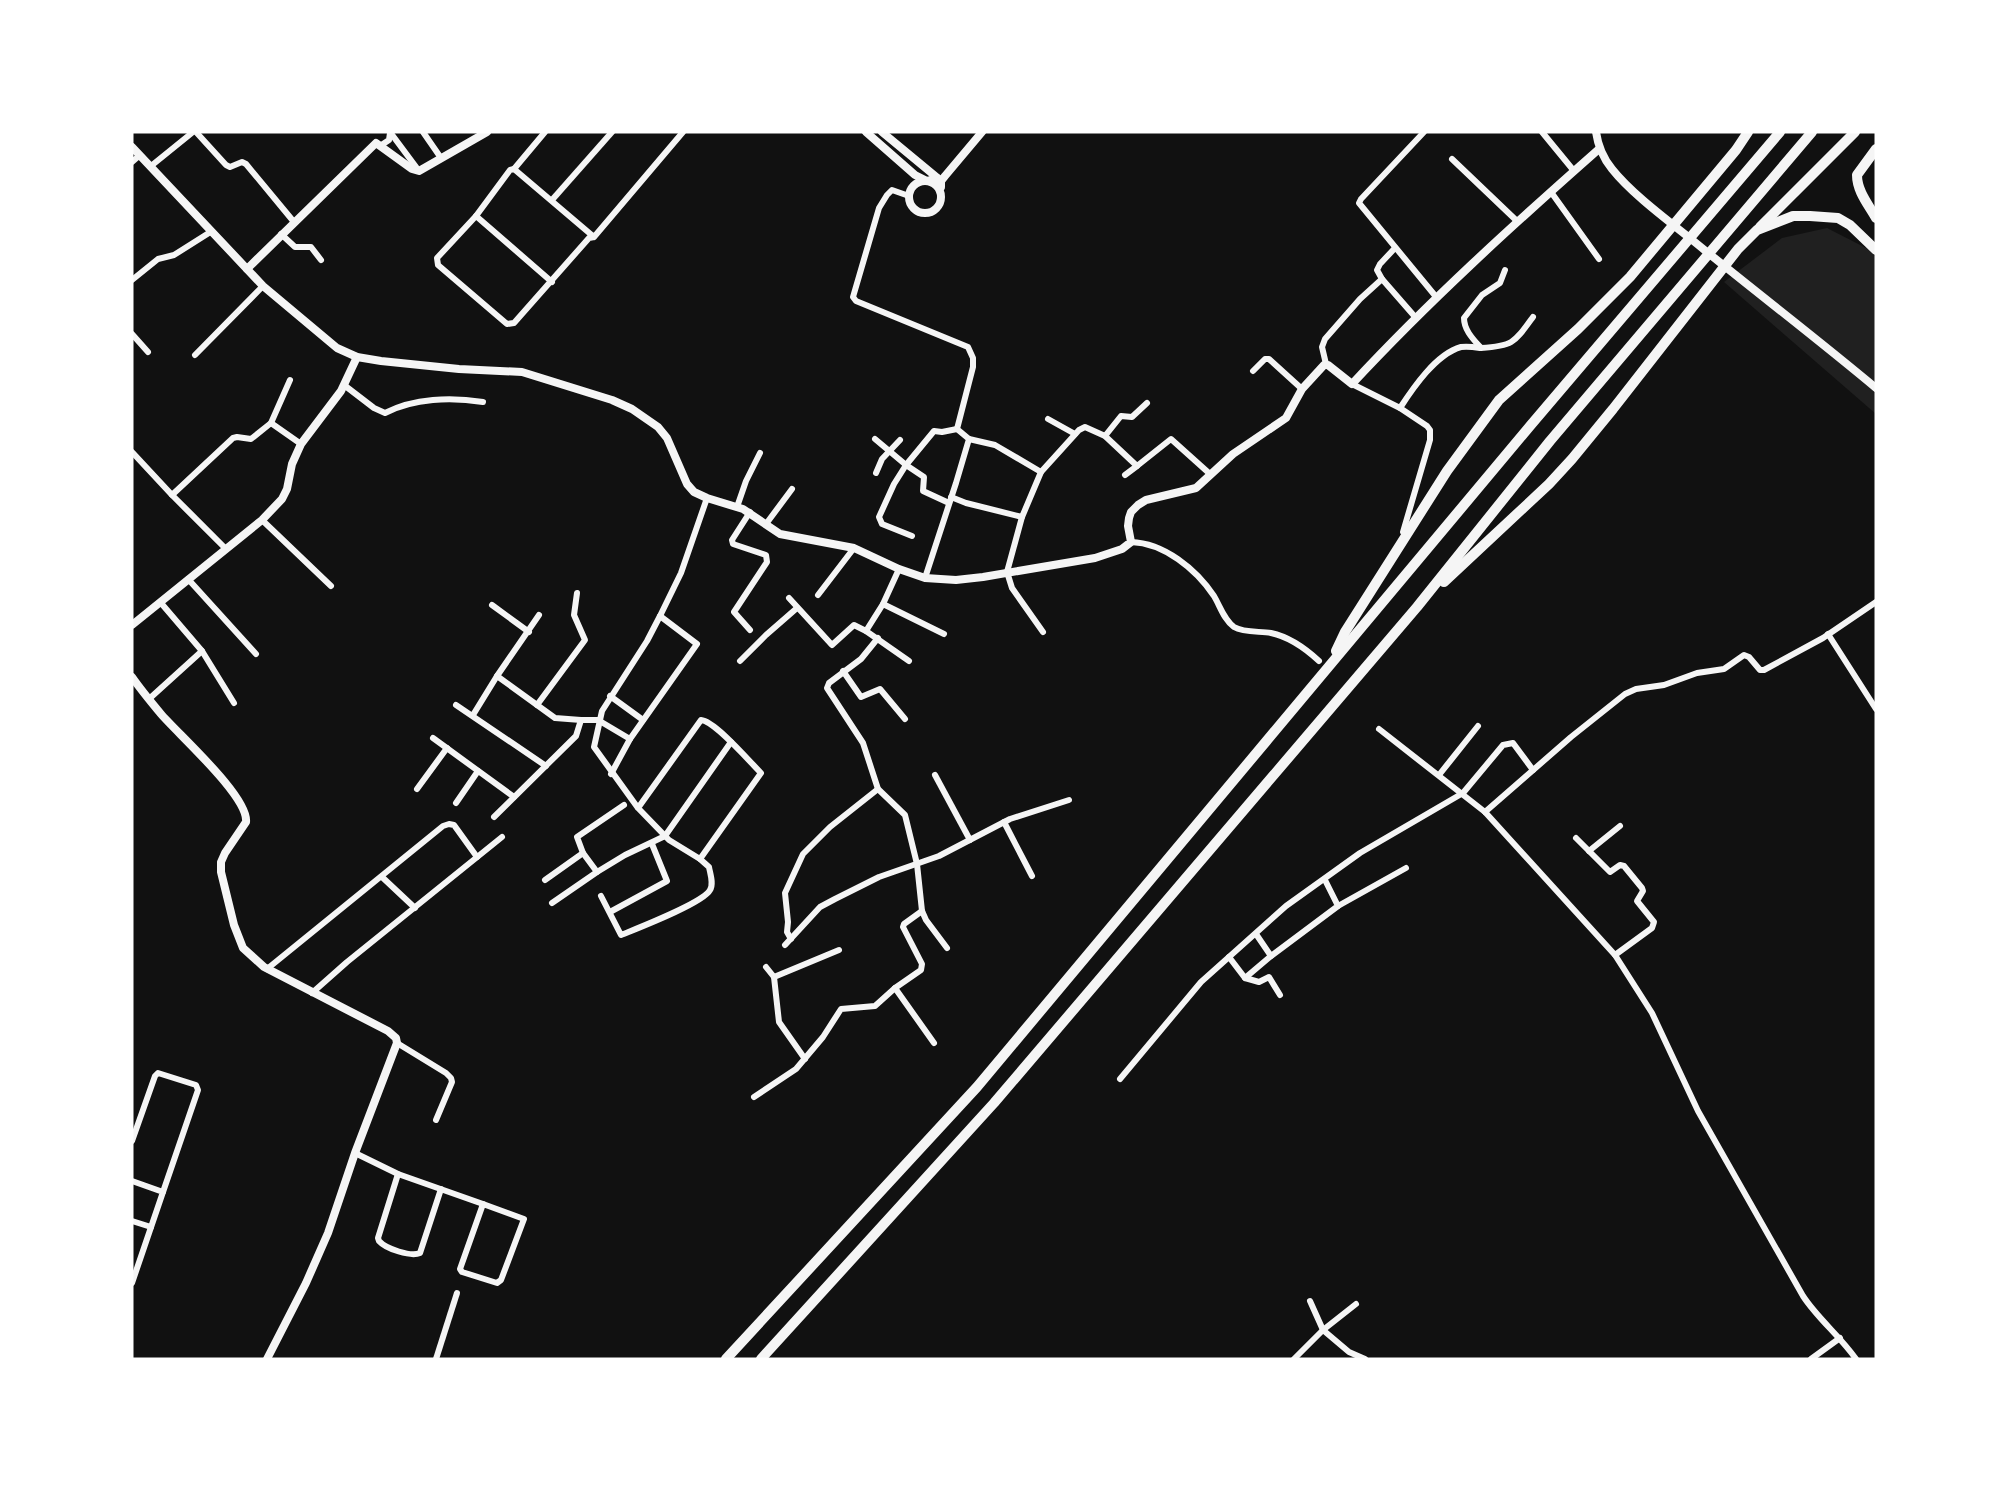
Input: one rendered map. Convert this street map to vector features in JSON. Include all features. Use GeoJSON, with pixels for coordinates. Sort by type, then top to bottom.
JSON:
{"type":"FeatureCollection","features":[{"type":"Feature","properties":{"kind":"highway"},"geometry":{"type":"LineString","coordinates":[[1323,664],[1447,471],[1499,400],[1578,329],[1630,277],[1736,150],[1748,132]]}},
{"type":"Feature","properties":{"kind":"highway"},"geometry":{"type":"LineString","coordinates":[[726,1359],[977,1087],[1323,664],[1780,132]]}},
{"type":"Feature","properties":{"kind":"highway"},"geometry":{"type":"LineString","coordinates":[[761,1359],[994,1104],[1417,607],[1550,441],[1812,132]]}},
{"type":"Feature","properties":{"kind":"highway"},"geometry":{"type":"LineString","coordinates":[[1417,607],[1549,484],[1613,410],[1738,249],[1855,132]]}},
{"type":"Feature","properties":{"kind":"highway"},"geometry":{"type":"LineString","coordinates":[[1876,149],[1857,175],[1861,193],[1876,218]]}},
{"type":"Feature","properties":{"kind":"highway"},"geometry":{"type":"LineString","coordinates":[[1757,230],[1793,216],[1838,218],[1850,225],[1876,250]]}},
{"type":"Feature","properties":{"kind":"main road"},"geometry":{"type":"LineString","coordinates":[[1596,132],[1599,149],[1614,172],[1758,294],[1876,388]]}},
{"type":"Feature","properties":{"kind":"street"},"geometry":{"type":"LineString","coordinates":[[151,166],[194,132],[226,165],[230,167],[242,162],[246,164],[294,222]]}},
{"type":"Feature","properties":{"kind":"street"},"geometry":{"type":"LineString","coordinates":[[380,146],[389,140],[390,132]]}},
{"type":"Feature","properties":{"kind":"street"},"geometry":{"type":"LineString","coordinates":[[390,132],[419,171]]}},
{"type":"Feature","properties":{"kind":"street"},"geometry":{"type":"LineString","coordinates":[[423,132],[441,158]]}},
{"type":"Feature","properties":{"kind":"street"},"geometry":{"type":"LineString","coordinates":[[247,269],[376,143],[412,169],[419,171],[487,132]]}},
{"type":"Feature","properties":{"kind":"street"},"geometry":{"type":"LineString","coordinates":[[545,132],[514,169],[510,170],[476,216],[437,258],[438,265],[510,325],[552,282],[589,238],[594,237],[681,133]]}},
{"type":"Feature","properties":{"kind":"street"},"geometry":{"type":"LineString","coordinates":[[552,200],[612,132]]}},
{"type":"Feature","properties":{"kind":"street"},"geometry":{"type":"LineString","coordinates":[[866,132],[915,175],[935,184],[941,196]]}},
{"type":"Feature","properties":{"kind":"street"},"geometry":{"type":"LineString","coordinates":[[882,132],[939,179],[940,201],[934,210],[925,213],[911,206],[909,196],[912,186],[921,181],[939,179],[982,132]]}},
{"type":"Feature","properties":{"kind":"street"},"geometry":{"type":"LineString","coordinates":[[1424,132],[1359,203],[1437,298]]}},
{"type":"Feature","properties":{"kind":"street"},"geometry":{"type":"LineString","coordinates":[[1542,132],[1574,171]]}},
{"type":"Feature","properties":{"kind":"street"},"geometry":{"type":"LineString","coordinates":[[132,147],[263,286],[337,348],[357,357],[459,369],[522,372],[612,400],[632,409],[658,427],[667,438],[690,488],[707,498],[750,512],[780,534],[854,548],[924,578],[956,580],[983,578],[1095,558],[1122,549],[1131,542],[1152,544],[1172,555],[1194,572],[1213,594],[1228,621],[1237,629],[1273,633],[1301,646],[1323,664]]}},
{"type":"Feature","properties":{"kind":"street"},"geometry":{"type":"LineString","coordinates":[[1353,385],[1416,318],[1599,149]]}},
{"type":"Feature","properties":{"kind":"street"},"geometry":{"type":"LineString","coordinates":[[132,162],[140,155]]}},
{"type":"Feature","properties":{"kind":"street"},"geometry":{"type":"LineString","coordinates":[[1452,159],[1518,222]]}},
{"type":"Feature","properties":{"kind":"street"},"geometry":{"type":"LineString","coordinates":[[514,169],[594,237]]}},
{"type":"Feature","properties":{"kind":"street"},"geometry":{"type":"LineString","coordinates":[[909,196],[892,190],[886,195],[879,208],[853,297],[968,347],[973,358],[973,367],[957,429]]}},
{"type":"Feature","properties":{"kind":"street"},"geometry":{"type":"LineString","coordinates":[[1551,192],[1599,259]]}},
{"type":"Feature","properties":{"kind":"street"},"geometry":{"type":"LineString","coordinates":[[476,216],[552,282]]}},
{"type":"Feature","properties":{"kind":"street"},"geometry":{"type":"LineString","coordinates":[[132,280],[158,260],[174,255],[212,231]]}},
{"type":"Feature","properties":{"kind":"street"},"geometry":{"type":"LineString","coordinates":[[281,234],[294,247],[311,247],[321,260]]}},
{"type":"Feature","properties":{"kind":"street"},"geometry":{"type":"LineString","coordinates":[[1395,248],[1377,267],[1377,270],[1416,318]]}},
{"type":"Feature","properties":{"kind":"street"},"geometry":{"type":"LineString","coordinates":[[1481,348],[1470,336],[1464,318],[1482,295],[1500,283],[1504,270]]}},
{"type":"Feature","properties":{"kind":"street"},"geometry":{"type":"LineString","coordinates":[[1382,279],[1360,299],[1324,339],[1322,347],[1326,364],[1353,385],[1400,408],[1430,430],[1430,440],[1399,547]]}},
{"type":"Feature","properties":{"kind":"street"},"geometry":{"type":"LineString","coordinates":[[195,355],[263,286]]}},
{"type":"Feature","properties":{"kind":"street"},"geometry":{"type":"LineString","coordinates":[[1400,408],[1425,374],[1447,355],[1461,347],[1481,348],[1513,342],[1533,317]]}},
{"type":"Feature","properties":{"kind":"street"},"geometry":{"type":"LineString","coordinates":[[132,334],[148,352]]}},
{"type":"Feature","properties":{"kind":"street"},"geometry":{"type":"LineString","coordinates":[[132,625],[262,520],[282,499],[287,489],[292,464],[301,444],[344,385],[357,357]]}},
{"type":"Feature","properties":{"kind":"street"},"geometry":{"type":"LineString","coordinates":[[1253,371],[1265,359],[1269,359],[1302,389]]}},
{"type":"Feature","properties":{"kind":"street"},"geometry":{"type":"LineString","coordinates":[[1131,542],[1129,518],[1138,505],[1146,500],[1196,488],[1233,454],[1286,418],[1302,389],[1326,364]]}},
{"type":"Feature","properties":{"kind":"street"},"geometry":{"type":"LineString","coordinates":[[172,495],[233,438],[251,440],[271,423],[290,380]]}},
{"type":"Feature","properties":{"kind":"street"},"geometry":{"type":"LineString","coordinates":[[344,385],[377,410],[385,413],[396,407],[434,400],[464,399],[483,402]]}},
{"type":"Feature","properties":{"kind":"street"},"geometry":{"type":"LineString","coordinates":[[1105,436],[1121,416],[1132,417],[1147,403]]}},
{"type":"Feature","properties":{"kind":"street"},"geometry":{"type":"LineString","coordinates":[[1048,420],[1075,434]]}},
{"type":"Feature","properties":{"kind":"street"},"geometry":{"type":"LineString","coordinates":[[271,423],[301,444]]}},
{"type":"Feature","properties":{"kind":"street"},"geometry":{"type":"LineString","coordinates":[[1043,632],[1012,588],[1007,572],[1022,517],[1041,472],[1075,434],[1085,427],[1105,436],[1137,466]]}},
{"type":"Feature","properties":{"kind":"street"},"geometry":{"type":"LineString","coordinates":[[912,536],[882,524],[879,518],[894,484],[934,430],[957,429],[969,438],[995,445],[1041,472]]}},
{"type":"Feature","properties":{"kind":"street"},"geometry":{"type":"LineString","coordinates":[[924,578],[969,438]]}},
{"type":"Feature","properties":{"kind":"street"},"geometry":{"type":"LineString","coordinates":[[875,439],[924,477],[923,491],[950,500],[1022,517]]}},
{"type":"Feature","properties":{"kind":"street"},"geometry":{"type":"LineString","coordinates":[[1125,475],[1171,439],[1210,474]]}},
{"type":"Feature","properties":{"kind":"street"},"geometry":{"type":"LineString","coordinates":[[876,473],[882,459],[900,440]]}},
{"type":"Feature","properties":{"kind":"street"},"geometry":{"type":"LineString","coordinates":[[132,452],[226,549]]}},
{"type":"Feature","properties":{"kind":"street"},"geometry":{"type":"LineString","coordinates":[[737,507],[746,481],[760,453]]}},
{"type":"Feature","properties":{"kind":"street"},"geometry":{"type":"LineString","coordinates":[[766,524],[792,489]]}},
{"type":"Feature","properties":{"kind":"street"},"geometry":{"type":"LineString","coordinates":[[601,896],[620,935],[690,904],[709,892],[712,885],[709,867],[664,837],[611,774],[594,747],[597,720],[610,696],[647,641],[660,616],[681,573],[707,498]]}},
{"type":"Feature","properties":{"kind":"street"},"geometry":{"type":"LineString","coordinates":[[750,512],[732,540],[733,544],[766,555],[768,558],[734,612],[750,630]]}},
{"type":"Feature","properties":{"kind":"street"},"geometry":{"type":"LineString","coordinates":[[262,520],[330,586]]}},
{"type":"Feature","properties":{"kind":"street"},"geometry":{"type":"LineString","coordinates":[[818,595],[854,548]]}},
{"type":"Feature","properties":{"kind":"street"},"geometry":{"type":"LineString","coordinates":[[866,631],[883,604],[899,569]]}},
{"type":"Feature","properties":{"kind":"street"},"geometry":{"type":"LineString","coordinates":[[188,579],[256,654]]}},
{"type":"Feature","properties":{"kind":"street"},"geometry":{"type":"LineString","coordinates":[[537,705],[585,640],[574,615],[577,593]]}},
{"type":"Feature","properties":{"kind":"street"},"geometry":{"type":"LineString","coordinates":[[789,598],[832,645],[853,626],[878,638],[909,661]]}},
{"type":"Feature","properties":{"kind":"street"},"geometry":{"type":"LineString","coordinates":[[1485,812],[1571,737],[1631,691],[1664,685],[1697,673],[1724,669],[1744,655],[1749,657],[1760,670],[1764,670],[1828,634],[1876,602]]}},
{"type":"Feature","properties":{"kind":"street"},"geometry":{"type":"LineString","coordinates":[[161,603],[201,651],[234,703]]}},
{"type":"Feature","properties":{"kind":"street"},"geometry":{"type":"LineString","coordinates":[[883,604],[944,634]]}},
{"type":"Feature","properties":{"kind":"street"},"geometry":{"type":"LineString","coordinates":[[492,605],[529,632]]}},
{"type":"Feature","properties":{"kind":"street"},"geometry":{"type":"LineString","coordinates":[[740,661],[797,608]]}},
{"type":"Feature","properties":{"kind":"street"},"geometry":{"type":"LineString","coordinates":[[473,715],[496,676],[540,615]]}},
{"type":"Feature","properties":{"kind":"street"},"geometry":{"type":"LineString","coordinates":[[611,774],[630,739],[697,644],[660,616]]}},
{"type":"Feature","properties":{"kind":"street"},"geometry":{"type":"LineString","coordinates":[[1828,634],[1876,709]]}},
{"type":"Feature","properties":{"kind":"street"},"geometry":{"type":"LineString","coordinates":[[878,638],[861,659],[843,671],[829,683],[827,688],[863,743],[878,789],[905,815],[917,864],[922,911],[947,948]]}},
{"type":"Feature","properties":{"kind":"street"},"geometry":{"type":"LineString","coordinates":[[149,699],[201,651]]}},
{"type":"Feature","properties":{"kind":"street"},"geometry":{"type":"LineString","coordinates":[[843,671],[861,697],[880,689],[905,719]]}},
{"type":"Feature","properties":{"kind":"street"},"geometry":{"type":"LineString","coordinates":[[496,676],[559,719],[597,720],[630,739]]}},
{"type":"Feature","properties":{"kind":"street"},"geometry":{"type":"LineString","coordinates":[[132,677],[214,770],[245,810],[246,822],[222,858],[222,881],[243,948],[267,969],[388,1031],[396,1038],[397,1043],[355,1153],[328,1233],[306,1283],[267,1359]]}},
{"type":"Feature","properties":{"kind":"street"},"geometry":{"type":"LineString","coordinates":[[610,696],[643,720]]}},
{"type":"Feature","properties":{"kind":"street"},"geometry":{"type":"LineString","coordinates":[[456,705],[546,766]]}},
{"type":"Feature","properties":{"kind":"street"},"geometry":{"type":"LineString","coordinates":[[494,817],[576,736],[582,720]]}},
{"type":"Feature","properties":{"kind":"street"},"geometry":{"type":"LineString","coordinates":[[638,808],[701,720],[705,720],[731,742],[760,773],[700,859]]}},
{"type":"Feature","properties":{"kind":"street"},"geometry":{"type":"LineString","coordinates":[[1439,775],[1478,726]]}},
{"type":"Feature","properties":{"kind":"street"},"geometry":{"type":"LineString","coordinates":[[1379,729],[1485,812],[1615,955],[1652,1012],[1698,1111],[1803,1296],[1819,1318],[1840,1338],[1856,1359]]}},
{"type":"Feature","properties":{"kind":"street"},"geometry":{"type":"LineString","coordinates":[[433,738],[514,797]]}},
{"type":"Feature","properties":{"kind":"street"},"geometry":{"type":"LineString","coordinates":[[552,903],[597,872],[638,848],[664,837],[731,742]]}},
{"type":"Feature","properties":{"kind":"street"},"geometry":{"type":"LineString","coordinates":[[1120,1079],[1201,982],[1286,906],[1360,854],[1463,793],[1503,745],[1510,742],[1517,746],[1533,770]]}},
{"type":"Feature","properties":{"kind":"street"},"geometry":{"type":"LineString","coordinates":[[417,789],[447,748]]}},
{"type":"Feature","properties":{"kind":"street"},"geometry":{"type":"LineString","coordinates":[[456,803],[478,771]]}},
{"type":"Feature","properties":{"kind":"street"},"geometry":{"type":"LineString","coordinates":[[935,775],[970,840]]}},
{"type":"Feature","properties":{"kind":"street"},"geometry":{"type":"LineString","coordinates":[[791,939],[787,932],[785,893],[803,854],[830,827],[878,789]]}},
{"type":"Feature","properties":{"kind":"street"},"geometry":{"type":"LineString","coordinates":[[784,945],[814,913],[827,903],[879,877],[939,856],[1004,822],[1030,811],[1070,800]]}},
{"type":"Feature","properties":{"kind":"street"},"geometry":{"type":"LineString","coordinates":[[597,872],[584,853],[577,837],[624,805]]}},
{"type":"Feature","properties":{"kind":"street"},"geometry":{"type":"LineString","coordinates":[[1004,822],[1032,876]]}},
{"type":"Feature","properties":{"kind":"street"},"geometry":{"type":"LineString","coordinates":[[267,969],[443,826],[454,825],[477,857]]}},
{"type":"Feature","properties":{"kind":"street"},"geometry":{"type":"LineString","coordinates":[[1589,850],[1620,826]]}},
{"type":"Feature","properties":{"kind":"street"},"geometry":{"type":"LineString","coordinates":[[312,993],[502,837]]}},
{"type":"Feature","properties":{"kind":"street"},"geometry":{"type":"LineString","coordinates":[[1576,838],[1610,872],[1620,865],[1624,866],[1642,888],[1643,891],[1637,901],[1654,922],[1652,928],[1615,955]]}},
{"type":"Feature","properties":{"kind":"street"},"geometry":{"type":"LineString","coordinates":[[610,912],[666,881],[653,843]]}},
{"type":"Feature","properties":{"kind":"street"},"geometry":{"type":"LineString","coordinates":[[545,880],[584,853]]}},
{"type":"Feature","properties":{"kind":"street"},"geometry":{"type":"LineString","coordinates":[[1245,978],[1338,906],[1406,868]]}},
{"type":"Feature","properties":{"kind":"street"},"geometry":{"type":"LineString","coordinates":[[382,877],[415,908]]}},
{"type":"Feature","properties":{"kind":"street"},"geometry":{"type":"LineString","coordinates":[[1325,880],[1338,906]]}},
{"type":"Feature","properties":{"kind":"street"},"geometry":{"type":"LineString","coordinates":[[754,1097],[796,1069],[822,1037],[840,1009],[875,1006],[923,967],[903,927],[922,911]]}},
{"type":"Feature","properties":{"kind":"street"},"geometry":{"type":"LineString","coordinates":[[1256,934],[1271,956]]}},
{"type":"Feature","properties":{"kind":"street"},"geometry":{"type":"LineString","coordinates":[[774,977],[839,950]]}},
{"type":"Feature","properties":{"kind":"street"},"geometry":{"type":"LineString","coordinates":[[1229,957],[1245,978],[1259,982],[1269,977],[1280,995]]}},
{"type":"Feature","properties":{"kind":"street"},"geometry":{"type":"LineString","coordinates":[[766,967],[774,977],[779,1022],[804,1059]]}},
{"type":"Feature","properties":{"kind":"street"},"geometry":{"type":"LineString","coordinates":[[895,988],[934,1043]]}},
{"type":"Feature","properties":{"kind":"street"},"geometry":{"type":"LineString","coordinates":[[397,1043],[451,1078],[452,1082],[436,1120]]}},
{"type":"Feature","properties":{"kind":"street"},"geometry":{"type":"LineString","coordinates":[[132,1141],[158,1073],[196,1085],[198,1090],[132,1283]]}},
{"type":"Feature","properties":{"kind":"street"},"geometry":{"type":"LineString","coordinates":[[355,1153],[398,1174],[441,1189],[483,1204],[524,1219],[501,1280],[497,1283],[462,1272],[460,1269],[483,1204]]}},
{"type":"Feature","properties":{"kind":"street"},"geometry":{"type":"LineString","coordinates":[[398,1174],[378,1238],[383,1245],[414,1255],[420,1253],[441,1189]]}},
{"type":"Feature","properties":{"kind":"street"},"geometry":{"type":"LineString","coordinates":[[132,1181],[163,1192]]}},
{"type":"Feature","properties":{"kind":"street"},"geometry":{"type":"LineString","coordinates":[[132,1221],[151,1227]]}},
{"type":"Feature","properties":{"kind":"street"},"geometry":{"type":"LineString","coordinates":[[436,1359],[457,1293]]}},
{"type":"Feature","properties":{"kind":"street"},"geometry":{"type":"LineString","coordinates":[[1310,1301],[1323,1330],[1349,1352],[1365,1359]]}},
{"type":"Feature","properties":{"kind":"street"},"geometry":{"type":"LineString","coordinates":[[1294,1359],[1323,1330],[1356,1304]]}},
{"type":"Feature","properties":{"kind":"street"},"geometry":{"type":"LineString","coordinates":[[1810,1359],[1840,1338]]}},
{"type":"Feature","properties":{"kind":"shaded area"},"geometry":{"type":"Polygon","coordinates":[[[1827,228],[1870,250],[1876,257],[1876,414],[1724,282],[1782,238],[1827,228]]]}}]}
